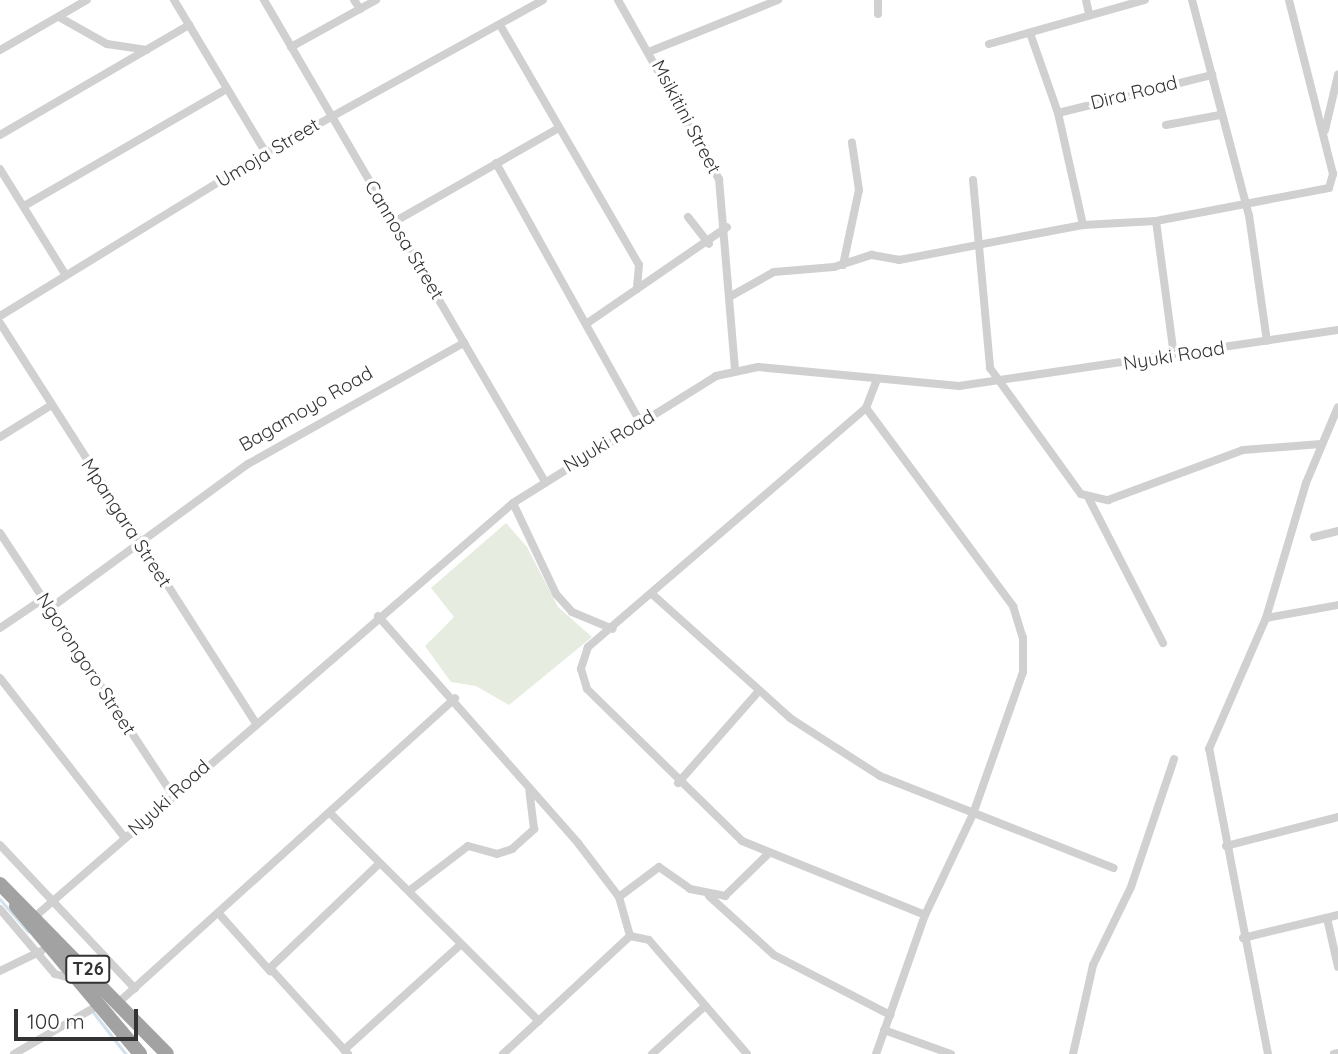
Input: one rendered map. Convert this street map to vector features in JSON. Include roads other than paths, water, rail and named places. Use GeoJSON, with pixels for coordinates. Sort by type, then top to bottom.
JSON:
{"type":"FeatureCollection","features":[{"type":"Feature","properties":{"kind":"highway","name":"T26"},"geometry":{"type":"LineString","coordinates":[[0,885],[119,1002],[167,1054]]}},
{"type":"Feature","properties":{"kind":"highway","name":"T26"},"geometry":{"type":"LineString","coordinates":[[33,918],[44,950],[78,980],[140,1054]]}},
{"type":"Feature","properties":{"kind":"street"},"geometry":{"type":"LineString","coordinates":[[0,50],[87,0]]}},
{"type":"Feature","properties":{"kind":"street"},"geometry":{"type":"LineString","coordinates":[[174,0],[225,90],[266,153]]}},
{"type":"Feature","properties":{"kind":"street","name":"Cannosa Street"},"geometry":{"type":"LineString","coordinates":[[264,0],[544,480]]}},
{"type":"Feature","properties":{"kind":"street"},"geometry":{"type":"LineString","coordinates":[[354,0],[360,9]]}},
{"type":"Feature","properties":{"kind":"street"},"geometry":{"type":"LineString","coordinates":[[291,47],[376,0]]}},
{"type":"Feature","properties":{"kind":"street","name":"Umoja Street"},"geometry":{"type":"LineString","coordinates":[[0,316],[266,153],[543,0]]}},
{"type":"Feature","properties":{"kind":"street","name":"Msikitini Street"},"geometry":{"type":"LineString","coordinates":[[618,0],[651,51],[715,170],[727,227],[735,369]]}},
{"type":"Feature","properties":{"kind":"street"},"geometry":{"type":"LineString","coordinates":[[651,51],[778,0]]}},
{"type":"Feature","properties":{"kind":"street"},"geometry":{"type":"LineString","coordinates":[[878,0],[878,14]]}},
{"type":"Feature","properties":{"kind":"street"},"geometry":{"type":"LineString","coordinates":[[1086,0],[1090,14]]}},
{"type":"Feature","properties":{"kind":"street"},"geometry":{"type":"LineString","coordinates":[[989,44],[1145,0]]}},
{"type":"Feature","properties":{"kind":"street"},"geometry":{"type":"LineString","coordinates":[[1192,0],[1220,115],[1245,202],[1267,341]]}},
{"type":"Feature","properties":{"kind":"street"},"geometry":{"type":"LineString","coordinates":[[731,296],[767,274],[843,265],[872,255],[899,260],[980,247],[1083,225],[1156,221],[1329,188],[1334,178],[1289,0]]}},
{"type":"Feature","properties":{"kind":"street"},"geometry":{"type":"LineString","coordinates":[[59,17],[107,44],[146,50]]}},
{"type":"Feature","properties":{"kind":"street"},"geometry":{"type":"LineString","coordinates":[[0,135],[189,25]]}},
{"type":"Feature","properties":{"kind":"street"},"geometry":{"type":"LineString","coordinates":[[500,25],[639,265],[636,289]]}},
{"type":"Feature","properties":{"kind":"street"},"geometry":{"type":"LineString","coordinates":[[1030,33],[1058,113],[1083,225]]}},
{"type":"Feature","properties":{"kind":"street","name":"Dira Road"},"geometry":{"type":"LineString","coordinates":[[1058,113],[1212,75]]}},
{"type":"Feature","properties":{"kind":"street"},"geometry":{"type":"LineString","coordinates":[[1324,133],[1338,75]]}},
{"type":"Feature","properties":{"kind":"street"},"geometry":{"type":"LineString","coordinates":[[24,206],[225,90]]}},
{"type":"Feature","properties":{"kind":"street"},"geometry":{"type":"LineString","coordinates":[[1166,125],[1220,115]]}},
{"type":"Feature","properties":{"kind":"street"},"geometry":{"type":"LineString","coordinates":[[394,222],[559,128]]}},
{"type":"Feature","properties":{"kind":"street"},"geometry":{"type":"LineString","coordinates":[[843,265],[859,190],[852,143]]}},
{"type":"Feature","properties":{"kind":"street"},"geometry":{"type":"LineString","coordinates":[[496,163],[640,422]]}},
{"type":"Feature","properties":{"kind":"street"},"geometry":{"type":"LineString","coordinates":[[0,169],[65,274]]}},
{"type":"Feature","properties":{"kind":"street"},"geometry":{"type":"LineString","coordinates":[[973,180],[990,368],[1074,488],[1089,499],[1163,643]]}},
{"type":"Feature","properties":{"kind":"street"},"geometry":{"type":"LineString","coordinates":[[688,217],[709,244]]}},
{"type":"Feature","properties":{"kind":"street"},"geometry":{"type":"LineString","coordinates":[[1156,221],[1174,356]]}},
{"type":"Feature","properties":{"kind":"street"},"geometry":{"type":"LineString","coordinates":[[586,324],[709,244],[727,227]]}},
{"type":"Feature","properties":{"kind":"street"},"geometry":{"type":"LineString","coordinates":[[1338,321],[1338,330]]}},
{"type":"Feature","properties":{"kind":"street","name":"Mpangara Street"},"geometry":{"type":"LineString","coordinates":[[0,323],[50,406],[255,721]]}},
{"type":"Feature","properties":{"kind":"street","name":"Nyuki Road"},"geometry":{"type":"LineString","coordinates":[[33,918],[255,721],[513,503],[544,480],[640,422],[735,369],[774,368],[876,382],[998,382],[1338,330]]}},
{"type":"Feature","properties":{"kind":"street","name":"Bagamoyo Road"},"geometry":{"type":"LineString","coordinates":[[49,609],[142,547],[248,464],[464,343]]}},
{"type":"Feature","properties":{"kind":"street"},"geometry":{"type":"LineString","coordinates":[[876,382],[866,408],[582,654],[587,689],[716,821],[767,855],[925,915]]}},
{"type":"Feature","properties":{"kind":"street"},"geometry":{"type":"LineString","coordinates":[[0,437],[50,406]]}},
{"type":"Feature","properties":{"kind":"street"},"geometry":{"type":"LineString","coordinates":[[1268,1054],[1243,938],[1209,749],[1266,618],[1321,444],[1334,425],[1338,407]]}},
{"type":"Feature","properties":{"kind":"street"},"geometry":{"type":"LineString","coordinates":[[866,408],[1013,606],[1023,638],[1023,672],[974,814],[925,915],[876,1054]]}},
{"type":"Feature","properties":{"kind":"street"},"geometry":{"type":"LineString","coordinates":[[1089,499],[1108,500],[1243,450],[1321,444]]}},
{"type":"Feature","properties":{"kind":"street"},"geometry":{"type":"LineString","coordinates":[[513,503],[556,594],[582,618],[613,629]]}},
{"type":"Feature","properties":{"kind":"street"},"geometry":{"type":"LineString","coordinates":[[1314,537],[1338,531]]}},
{"type":"Feature","properties":{"kind":"street","name":"Ngorongoro Street"},"geometry":{"type":"LineString","coordinates":[[0,533],[172,794]]}},
{"type":"Feature","properties":{"kind":"street"},"geometry":{"type":"LineString","coordinates":[[652,594],[758,692],[880,776],[1113,868]]}},
{"type":"Feature","properties":{"kind":"street"},"geometry":{"type":"LineString","coordinates":[[0,628],[43,599]]}},
{"type":"Feature","properties":{"kind":"street"},"geometry":{"type":"LineString","coordinates":[[1266,618],[1338,604]]}},
{"type":"Feature","properties":{"kind":"street"},"geometry":{"type":"LineString","coordinates":[[378,616],[455,698],[619,897],[631,936]]}},
{"type":"Feature","properties":{"kind":"street"},"geometry":{"type":"LineString","coordinates":[[0,678],[125,838]]}},
{"type":"Feature","properties":{"kind":"street"},"geometry":{"type":"LineString","coordinates":[[678,783],[758,692]]}},
{"type":"Feature","properties":{"kind":"street"},"geometry":{"type":"LineString","coordinates":[[119,1002],[221,916],[455,698]]}},
{"type":"Feature","properties":{"kind":"street"},"geometry":{"type":"LineString","coordinates":[[1073,1054],[1093,965],[1131,887],[1174,760]]}},
{"type":"Feature","properties":{"kind":"street"},"geometry":{"type":"LineString","coordinates":[[408,891],[468,846],[497,853],[512,849],[534,829],[529,791]]}},
{"type":"Feature","properties":{"kind":"street"},"geometry":{"type":"LineString","coordinates":[[332,815],[459,946],[539,1021]]}},
{"type":"Feature","properties":{"kind":"street"},"geometry":{"type":"LineString","coordinates":[[1226,846],[1338,817]]}},
{"type":"Feature","properties":{"kind":"street"},"geometry":{"type":"LineString","coordinates":[[0,845],[51,903],[135,989]]}},
{"type":"Feature","properties":{"kind":"street"},"geometry":{"type":"LineString","coordinates":[[709,896],[725,896],[767,855]]}},
{"type":"Feature","properties":{"kind":"street"},"geometry":{"type":"LineString","coordinates":[[270,971],[379,864]]}},
{"type":"Feature","properties":{"kind":"street"},"geometry":{"type":"LineString","coordinates":[[619,897],[659,867],[709,896],[774,955],[890,1015]]}},
{"type":"Feature","properties":{"kind":"street"},"geometry":{"type":"LineString","coordinates":[[0,909],[44,950],[0,971]]}},
{"type":"Feature","properties":{"kind":"street"},"geometry":{"type":"LineString","coordinates":[[1243,938],[1338,915]]}},
{"type":"Feature","properties":{"kind":"street"},"geometry":{"type":"LineString","coordinates":[[221,916],[346,1052],[459,946]]}},
{"type":"Feature","properties":{"kind":"street"},"geometry":{"type":"LineString","coordinates":[[1327,918],[1338,967]]}},
{"type":"Feature","properties":{"kind":"street"},"geometry":{"type":"LineString","coordinates":[[631,936],[649,940],[747,1054]]}},
{"type":"Feature","properties":{"kind":"street"},"geometry":{"type":"LineString","coordinates":[[503,1054],[631,936]]}},
{"type":"Feature","properties":{"kind":"street"},"geometry":{"type":"LineString","coordinates":[[14,1054],[99,1005]]}},
{"type":"Feature","properties":{"kind":"street"},"geometry":{"type":"LineString","coordinates":[[652,1054],[705,1006]]}},
{"type":"Feature","properties":{"kind":"street"},"geometry":{"type":"LineString","coordinates":[[884,1030],[951,1054]]}},
{"type":"Feature","properties":{"kind":"waterway"},"geometry":{"type":"LineString","coordinates":[[0,899],[28,931]]}},
{"type":"Feature","properties":{"kind":"waterway"},"geometry":{"type":"LineString","coordinates":[[94,1013],[126,1054]]}}]}
